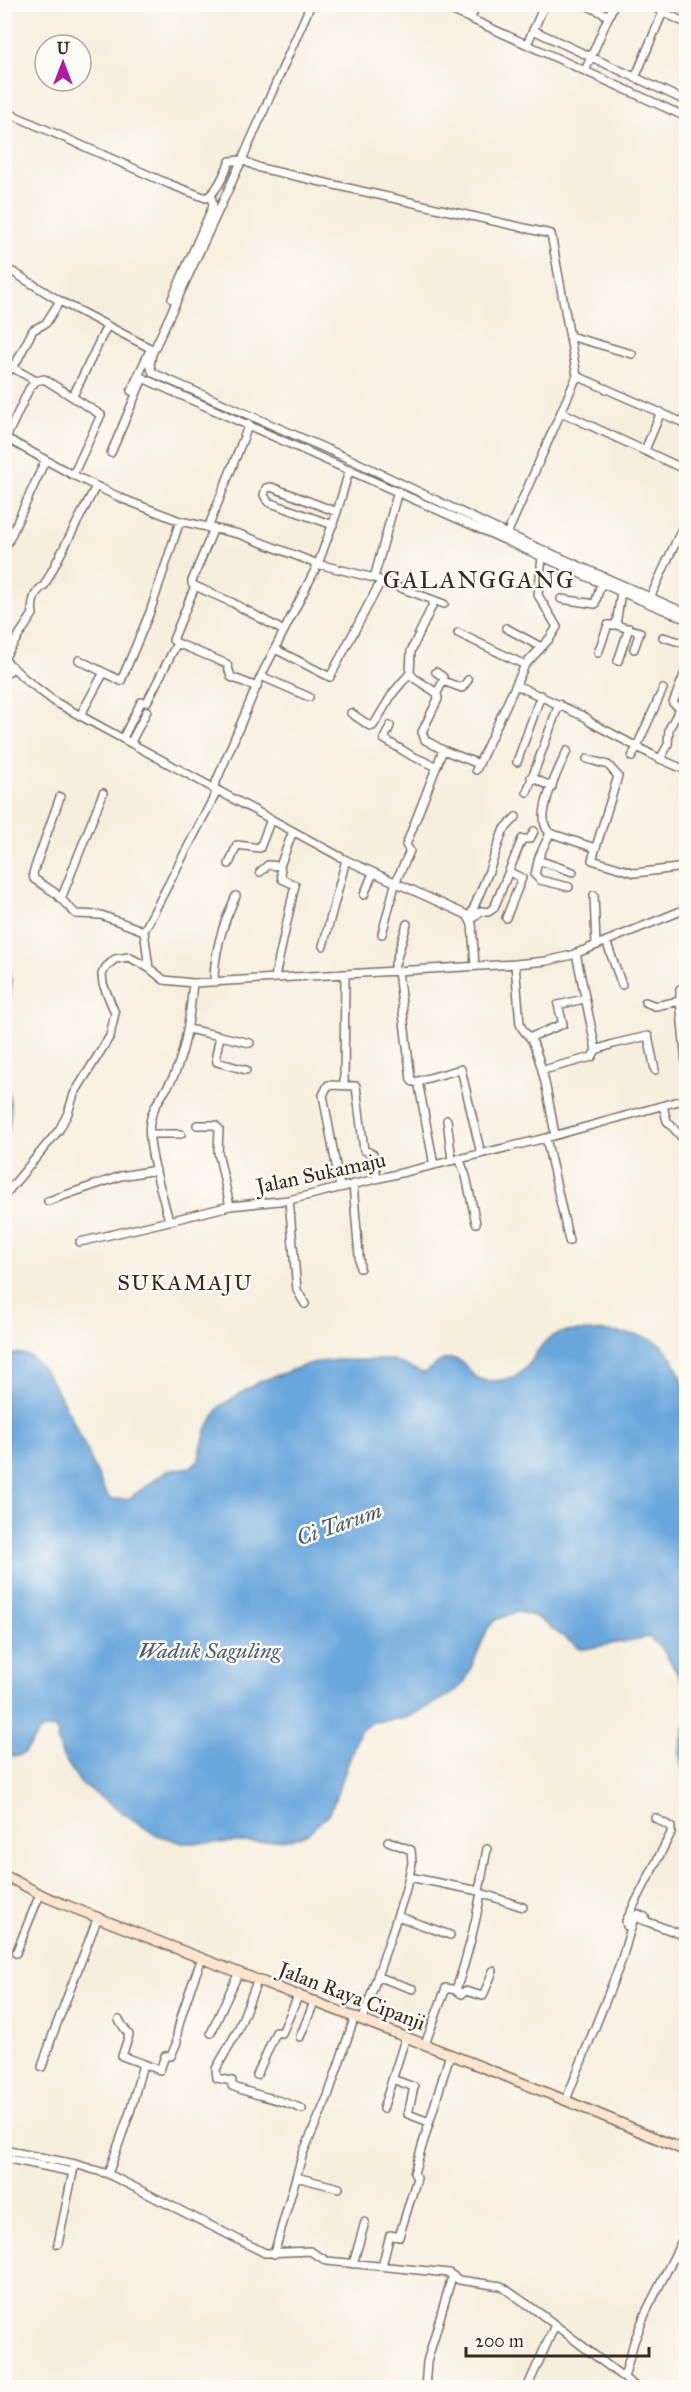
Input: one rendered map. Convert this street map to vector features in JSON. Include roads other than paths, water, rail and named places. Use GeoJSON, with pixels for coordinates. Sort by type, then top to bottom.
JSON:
{"type":"FeatureCollection","features":[{"type":"Feature","properties":{"kind":"main road","name":"Jalan Raya Cipanji"},"geometry":{"type":"LineString","coordinates":[[4,1875],[40,1894],[406,2036],[687,2151]]}},
{"type":"Feature","properties":{"kind":"street"},"geometry":{"type":"LineString","coordinates":[[311,4],[152,354],[150,366],[153,374],[352,460],[507,534],[687,613]]}},
{"type":"Feature","properties":{"kind":"street"},"geometry":{"type":"LineString","coordinates":[[438,4],[687,117]]}},
{"type":"Feature","properties":{"kind":"street"},"geometry":{"type":"LineString","coordinates":[[471,20],[477,4]]}},
{"type":"Feature","properties":{"kind":"street"},"geometry":{"type":"LineString","coordinates":[[527,44],[545,4]]}},
{"type":"Feature","properties":{"kind":"street"},"geometry":{"type":"LineString","coordinates":[[584,4],[609,16]]}},
{"type":"Feature","properties":{"kind":"street"},"geometry":{"type":"LineString","coordinates":[[585,71],[615,4]]}},
{"type":"Feature","properties":{"kind":"street"},"geometry":{"type":"LineString","coordinates":[[648,4],[687,23]]}},
{"type":"Feature","properties":{"kind":"street"},"geometry":{"type":"LineString","coordinates":[[675,4],[687,10]]}},
{"type":"Feature","properties":{"kind":"street"},"geometry":{"type":"LineString","coordinates":[[635,78],[663,12]]}},
{"type":"Feature","properties":{"kind":"street"},"geometry":{"type":"LineString","coordinates":[[533,30],[687,101]]}},
{"type":"Feature","properties":{"kind":"street"},"geometry":{"type":"LineString","coordinates":[[4,111],[199,197],[206,198],[211,195],[230,161],[242,160],[261,168],[550,233],[577,376],[507,534]]}},
{"type":"Feature","properties":{"kind":"street"},"geometry":{"type":"LineString","coordinates":[[111,453],[150,348],[213,206],[211,195]]}},
{"type":"Feature","properties":{"kind":"street"},"geometry":{"type":"LineString","coordinates":[[4,274],[13,272],[106,326],[150,348]]}},
{"type":"Feature","properties":{"kind":"street"},"geometry":{"type":"LineString","coordinates":[[4,376],[13,368],[33,330],[46,323],[60,300]]}},
{"type":"Feature","properties":{"kind":"street"},"geometry":{"type":"LineString","coordinates":[[73,396],[106,326]]}},
{"type":"Feature","properties":{"kind":"street"},"geometry":{"type":"LineString","coordinates":[[570,336],[632,354]]}},
{"type":"Feature","properties":{"kind":"street"},"geometry":{"type":"LineString","coordinates":[[13,368],[36,381]]}},
{"type":"Feature","properties":{"kind":"street"},"geometry":{"type":"LineString","coordinates":[[577,376],[687,424]]}},
{"type":"Feature","properties":{"kind":"street"},"geometry":{"type":"LineString","coordinates":[[131,391],[140,377]]}},
{"type":"Feature","properties":{"kind":"street"},"geometry":{"type":"LineString","coordinates":[[140,377],[621,592],[687,619]]}},
{"type":"Feature","properties":{"kind":"street"},"geometry":{"type":"LineString","coordinates":[[73,475],[101,417],[73,396],[44,379],[36,381],[29,389],[5,437],[45,461],[73,475],[96,486],[180,521],[239,534],[318,564],[378,580],[444,604]]}},
{"type":"Feature","properties":{"kind":"street"},"geometry":{"type":"LineString","coordinates":[[561,412],[687,470]]}},
{"type":"Feature","properties":{"kind":"street"},"geometry":{"type":"LineString","coordinates":[[645,450],[661,412]]}},
{"type":"Feature","properties":{"kind":"street"},"geometry":{"type":"LineString","coordinates":[[249,424],[192,584],[284,631]]}},
{"type":"Feature","properties":{"kind":"street"},"geometry":{"type":"LineString","coordinates":[[4,551],[45,461]]}},
{"type":"Feature","properties":{"kind":"street"},"geometry":{"type":"LineString","coordinates":[[149,968],[144,931],[215,790],[261,676],[318,564],[338,512],[349,471]]}},
{"type":"Feature","properties":{"kind":"street"},"geometry":{"type":"LineString","coordinates":[[96,486],[44,586],[38,589],[31,606],[33,614],[4,659],[55,702],[80,716],[346,860],[396,881],[471,919]]}},
{"type":"Feature","properties":{"kind":"street"},"geometry":{"type":"LineString","coordinates":[[333,525],[268,502],[264,495],[266,488],[271,487],[338,512]]}},
{"type":"Feature","properties":{"kind":"street"},"geometry":{"type":"LineString","coordinates":[[275,650],[330,677],[378,580],[398,491]]}},
{"type":"Feature","properties":{"kind":"street"},"geometry":{"type":"LineString","coordinates":[[650,598],[687,520]]}},
{"type":"Feature","properties":{"kind":"street"},"geometry":{"type":"LineString","coordinates":[[79,660],[120,681],[150,612],[180,521]]}},
{"type":"Feature","properties":{"kind":"street"},"geometry":{"type":"LineString","coordinates":[[444,681],[437,693],[438,699],[422,735],[425,740],[477,767],[525,665],[557,627],[537,593],[542,557]]}},
{"type":"Feature","properties":{"kind":"street"},"geometry":{"type":"LineString","coordinates":[[561,599],[595,604],[601,583]]}},
{"type":"Feature","properties":{"kind":"street"},"geometry":{"type":"LineString","coordinates":[[195,586],[173,640],[227,664],[231,677],[257,687]]}},
{"type":"Feature","properties":{"kind":"street"},"geometry":{"type":"LineString","coordinates":[[616,625],[621,592]]}},
{"type":"Feature","properties":{"kind":"street"},"geometry":{"type":"LineString","coordinates":[[351,713],[373,726],[410,673],[411,651],[434,602]]}},
{"type":"Feature","properties":{"kind":"street"},"geometry":{"type":"LineString","coordinates":[[598,653],[608,625],[640,632],[634,649]]}},
{"type":"Feature","properties":{"kind":"street"},"geometry":{"type":"LineString","coordinates":[[506,628],[541,647]]}},
{"type":"Feature","properties":{"kind":"street"},"geometry":{"type":"LineString","coordinates":[[618,661],[629,628]]}},
{"type":"Feature","properties":{"kind":"street"},"geometry":{"type":"LineString","coordinates":[[458,633],[525,665]]}},
{"type":"Feature","properties":{"kind":"street"},"geometry":{"type":"LineString","coordinates":[[663,637],[687,644]]}},
{"type":"Feature","properties":{"kind":"street"},"geometry":{"type":"LineString","coordinates":[[123,738],[141,702],[147,702],[177,643]]}},
{"type":"Feature","properties":{"kind":"street"},"geometry":{"type":"LineString","coordinates":[[4,675],[13,668]]}},
{"type":"Feature","properties":{"kind":"street"},"geometry":{"type":"LineString","coordinates":[[660,759],[668,745],[669,729],[680,708],[674,703],[687,670]]}},
{"type":"Feature","properties":{"kind":"street"},"geometry":{"type":"LineString","coordinates":[[436,672],[443,677],[444,681],[462,688],[468,680]]}},
{"type":"Feature","properties":{"kind":"street"},"geometry":{"type":"LineString","coordinates":[[410,673],[437,693]]}},
{"type":"Feature","properties":{"kind":"street"},"geometry":{"type":"LineString","coordinates":[[80,716],[103,674]]}},
{"type":"Feature","properties":{"kind":"street"},"geometry":{"type":"LineString","coordinates":[[261,676],[309,697]]}},
{"type":"Feature","properties":{"kind":"street"},"geometry":{"type":"LineString","coordinates":[[516,685],[541,695],[660,759],[687,770]]}},
{"type":"Feature","properties":{"kind":"street"},"geometry":{"type":"LineString","coordinates":[[632,757],[663,690]]}},
{"type":"Feature","properties":{"kind":"street"},"geometry":{"type":"LineString","coordinates":[[517,762],[541,695]]}},
{"type":"Feature","properties":{"kind":"street"},"geometry":{"type":"LineString","coordinates":[[527,792],[559,704]]}},
{"type":"Feature","properties":{"kind":"street"},"geometry":{"type":"LineString","coordinates":[[131,742],[147,711]]}},
{"type":"Feature","properties":{"kind":"street"},"geometry":{"type":"LineString","coordinates":[[390,726],[384,739],[435,766]]}},
{"type":"Feature","properties":{"kind":"street"},"geometry":{"type":"LineString","coordinates":[[382,934],[396,881],[410,852],[406,845],[443,750]]}},
{"type":"Feature","properties":{"kind":"street"},"geometry":{"type":"LineString","coordinates":[[567,751],[543,814],[544,825],[550,833],[595,848]]}},
{"type":"Feature","properties":{"kind":"street"},"geometry":{"type":"LineString","coordinates":[[587,759],[608,765],[618,776],[591,859],[631,873],[687,867]]}},
{"type":"Feature","properties":{"kind":"street"},"geometry":{"type":"LineString","coordinates":[[531,777],[552,787]]}},
{"type":"Feature","properties":{"kind":"street"},"geometry":{"type":"LineString","coordinates":[[61,899],[103,793]]}},
{"type":"Feature","properties":{"kind":"street"},"geometry":{"type":"LineString","coordinates":[[60,797],[33,876],[76,914],[101,915],[144,931]]}},
{"type":"Feature","properties":{"kind":"street"},"geometry":{"type":"LineString","coordinates":[[475,966],[471,919],[502,831],[516,817]]}},
{"type":"Feature","properties":{"kind":"street"},"geometry":{"type":"LineString","coordinates":[[229,864],[237,845],[260,848],[271,819]]}},
{"type":"Feature","properties":{"kind":"street"},"geometry":{"type":"LineString","coordinates":[[275,977],[296,885],[282,879],[280,866],[292,831]]}},
{"type":"Feature","properties":{"kind":"street"},"geometry":{"type":"LineString","coordinates":[[471,919],[481,911],[488,912],[494,908],[522,839],[530,839],[534,831]]}},
{"type":"Feature","properties":{"kind":"street"},"geometry":{"type":"LineString","coordinates":[[550,833],[538,860],[536,877],[569,887]]}},
{"type":"Feature","properties":{"kind":"street"},"geometry":{"type":"LineString","coordinates":[[323,946],[346,860]]}},
{"type":"Feature","properties":{"kind":"street"},"geometry":{"type":"LineString","coordinates":[[538,860],[573,872]]}},
{"type":"Feature","properties":{"kind":"street"},"geometry":{"type":"LineString","coordinates":[[260,872],[268,865],[280,866]]}},
{"type":"Feature","properties":{"kind":"street"},"geometry":{"type":"LineString","coordinates":[[506,918],[522,878],[509,872]]}},
{"type":"Feature","properties":{"kind":"street"},"geometry":{"type":"LineString","coordinates":[[364,896],[373,873]]}},
{"type":"Feature","properties":{"kind":"street"},"geometry":{"type":"LineString","coordinates":[[594,895],[596,945]]}},
{"type":"Feature","properties":{"kind":"street"},"geometry":{"type":"LineString","coordinates":[[214,982],[214,960],[227,914],[236,896]]}},
{"type":"Feature","properties":{"kind":"street"},"geometry":{"type":"LineString","coordinates":[[4,1196],[58,1130],[68,1113],[74,1094],[110,1036],[115,1013],[103,984],[103,971],[110,963],[123,957],[129,957],[149,968],[164,980],[193,983],[515,964],[547,961],[576,953],[687,909]]}},
{"type":"Feature","properties":{"kind":"street"},"geometry":{"type":"LineString","coordinates":[[407,924],[396,971],[411,1080],[413,1083],[461,1069],[481,1154]]}},
{"type":"Feature","properties":{"kind":"street"},"geometry":{"type":"LineString","coordinates":[[606,941],[622,985]]}},
{"type":"Feature","properties":{"kind":"street"},"geometry":{"type":"LineString","coordinates":[[576,953],[596,1050]]}},
{"type":"Feature","properties":{"kind":"street"},"geometry":{"type":"LineString","coordinates":[[515,964],[520,1024],[523,1031],[531,1037],[543,1070],[555,1134]]}},
{"type":"Feature","properties":{"kind":"street"},"geometry":{"type":"LineString","coordinates":[[344,1085],[345,974]]}},
{"type":"Feature","properties":{"kind":"street"},"geometry":{"type":"LineString","coordinates":[[169,1221],[156,1170],[150,1122],[154,1108],[176,1071],[188,1029],[193,983]]}},
{"type":"Feature","properties":{"kind":"street"},"geometry":{"type":"LineString","coordinates":[[680,989],[687,1064]]}},
{"type":"Feature","properties":{"kind":"street"},"geometry":{"type":"LineString","coordinates":[[531,1037],[563,1024],[558,1005],[584,999]]}},
{"type":"Feature","properties":{"kind":"street"},"geometry":{"type":"LineString","coordinates":[[645,1002],[655,1006],[680,1001]]}},
{"type":"Feature","properties":{"kind":"street"},"geometry":{"type":"LineString","coordinates":[[188,1029],[250,1042]]}},
{"type":"Feature","properties":{"kind":"street"},"geometry":{"type":"LineString","coordinates":[[220,1036],[217,1062],[246,1070]]}},
{"type":"Feature","properties":{"kind":"street"},"geometry":{"type":"LineString","coordinates":[[543,1070],[592,1057],[596,1050],[625,1040],[649,1036],[655,1070]]}},
{"type":"Feature","properties":{"kind":"street"},"geometry":{"type":"LineString","coordinates":[[418,1081],[434,1164]]}},
{"type":"Feature","properties":{"kind":"street"},"geometry":{"type":"LineString","coordinates":[[339,1187],[323,1095],[328,1085],[356,1086],[364,1149],[365,1152],[373,1154],[377,1178]]}},
{"type":"Feature","properties":{"kind":"street","name":"Jalan Sukamaju"},"geometry":{"type":"LineString","coordinates":[[80,1242],[230,1206],[289,1200],[481,1154],[687,1099]]}},
{"type":"Feature","properties":{"kind":"street"},"geometry":{"type":"LineString","coordinates":[[663,1106],[667,1121],[687,1142]]}},
{"type":"Feature","properties":{"kind":"street"},"geometry":{"type":"LineString","coordinates":[[447,1120],[455,1159],[466,1176],[476,1222]]}},
{"type":"Feature","properties":{"kind":"street"},"geometry":{"type":"LineString","coordinates":[[197,1125],[215,1125],[219,1129],[218,1152],[230,1206]]}},
{"type":"Feature","properties":{"kind":"street"},"geometry":{"type":"LineString","coordinates":[[150,1134],[181,1134]]}},
{"type":"Feature","properties":{"kind":"street"},"geometry":{"type":"LineString","coordinates":[[546,1137],[568,1241]]}},
{"type":"Feature","properties":{"kind":"street"},"geometry":{"type":"LineString","coordinates":[[48,1201],[121,1176],[156,1170]]}},
{"type":"Feature","properties":{"kind":"street"},"geometry":{"type":"LineString","coordinates":[[353,1184],[360,1268]]}},
{"type":"Feature","properties":{"kind":"street"},"geometry":{"type":"LineString","coordinates":[[289,1200],[297,1290],[305,1304]]}},
{"type":"Feature","properties":{"kind":"street"},"geometry":{"type":"LineString","coordinates":[[631,1929],[626,1922],[672,1831],[671,1827],[656,1818]]}},
{"type":"Feature","properties":{"kind":"street"},"geometry":{"type":"LineString","coordinates":[[273,2254],[303,2153],[378,1977],[410,1877],[412,1851],[388,1841]]}},
{"type":"Feature","properties":{"kind":"street"},"geometry":{"type":"LineString","coordinates":[[456,1990],[473,1934],[488,1849]]}},
{"type":"Feature","properties":{"kind":"street"},"geometry":{"type":"LineString","coordinates":[[410,1877],[480,1892],[523,1907]]}},
{"type":"Feature","properties":{"kind":"street"},"geometry":{"type":"LineString","coordinates":[[16,1953],[40,1894]]}},
{"type":"Feature","properties":{"kind":"street"},"geometry":{"type":"LineString","coordinates":[[566,2100],[596,2030],[634,1917],[638,1914],[645,1917]]}},
{"type":"Feature","properties":{"kind":"street"},"geometry":{"type":"LineString","coordinates":[[396,1916],[450,1935]]}},
{"type":"Feature","properties":{"kind":"street"},"geometry":{"type":"LineString","coordinates":[[42,2067],[98,1917]]}},
{"type":"Feature","properties":{"kind":"street"},"geometry":{"type":"LineString","coordinates":[[634,1917],[687,1936]]}},
{"type":"Feature","properties":{"kind":"street"},"geometry":{"type":"LineString","coordinates":[[119,2020],[129,2035],[122,2056],[159,2070],[165,2056],[171,2056],[177,2042],[178,2027],[202,1958]]}},
{"type":"Feature","properties":{"kind":"street"},"geometry":{"type":"LineString","coordinates":[[425,2044],[446,1988],[462,1994],[465,1991],[483,1996],[493,1971]]}},
{"type":"Feature","properties":{"kind":"street"},"geometry":{"type":"LineString","coordinates":[[211,2032],[239,1972]]}},
{"type":"Feature","properties":{"kind":"street"},"geometry":{"type":"LineString","coordinates":[[378,1977],[413,1989]]}},
{"type":"Feature","properties":{"kind":"street"},"geometry":{"type":"LineString","coordinates":[[258,1979],[238,2030],[216,2069],[217,2078],[232,2081],[232,2086],[256,2096],[269,2096],[302,2109]]}},
{"type":"Feature","properties":{"kind":"street"},"geometry":{"type":"LineString","coordinates":[[257,2075],[276,2032],[282,2033],[299,1994]]}},
{"type":"Feature","properties":{"kind":"street"},"geometry":{"type":"LineString","coordinates":[[300,2037],[315,2001]]}},
{"type":"Feature","properties":{"kind":"street"},"geometry":{"type":"LineString","coordinates":[[383,2109],[406,2036]]}},
{"type":"Feature","properties":{"kind":"street"},"geometry":{"type":"LineString","coordinates":[[382,2266],[390,2235],[399,2237],[417,2178],[414,2173],[450,2054]]}},
{"type":"Feature","properties":{"kind":"street"},"geometry":{"type":"LineString","coordinates":[[108,2174],[130,2112],[143,2064]]}},
{"type":"Feature","properties":{"kind":"street"},"geometry":{"type":"LineString","coordinates":[[392,2079],[414,2087],[408,2114],[429,2122]]}},
{"type":"Feature","properties":{"kind":"street"},"geometry":{"type":"LineString","coordinates":[[4,2150],[75,2164],[108,2174],[255,2248],[273,2254],[310,2251],[327,2261],[449,2273],[452,2280],[430,2349],[425,2388]]}},
{"type":"Feature","properties":{"kind":"street"},"geometry":{"type":"LineString","coordinates":[[4,2158],[73,2172]]}},
{"type":"Feature","properties":{"kind":"street"},"geometry":{"type":"LineString","coordinates":[[58,2244],[75,2164]]}},
{"type":"Feature","properties":{"kind":"street"},"geometry":{"type":"LineString","coordinates":[[296,2177],[339,2188]]}},
{"type":"Feature","properties":{"kind":"street"},"geometry":{"type":"LineString","coordinates":[[352,2264],[365,2222]]}},
{"type":"Feature","properties":{"kind":"street"},"geometry":{"type":"LineString","coordinates":[[624,2377],[646,2312],[687,2233]]}},
{"type":"Feature","properties":{"kind":"street"},"geometry":{"type":"LineString","coordinates":[[452,2280],[501,2286],[638,2388]]}},
{"type":"Feature","properties":{"kind":"street"},"geometry":{"type":"LineString","coordinates":[[526,2388],[555,2325]]}},
{"type":"Feature","properties":{"kind":"water"},"geometry":{"type":"Polygon","coordinates":[[[5,966],[12,982],[7,1011],[5,1048],[5,966]]]}},
{"type":"Feature","properties":{"kind":"water"},"geometry":{"type":"Polygon","coordinates":[[[5,1048],[11,1109],[9,1128],[5,1137],[5,1048]]]}},
{"type":"Feature","properties":{"kind":"water","name":"Waduk Saguling"},"geometry":{"type":"Polygon","coordinates":[[[582,1331],[616,1332],[652,1340],[668,1352],[686,1386],[686,1687],[663,1650],[649,1637],[585,1649],[579,1648],[534,1616],[517,1612],[495,1620],[488,1628],[465,1682],[452,1694],[406,1718],[373,1722],[360,1731],[330,1813],[308,1833],[297,1838],[259,1842],[182,1843],[154,1834],[81,1784],[63,1757],[57,1740],[58,1733],[53,1728],[41,1730],[23,1753],[5,1756],[5,1357],[22,1354],[37,1362],[60,1395],[105,1492],[110,1499],[128,1499],[167,1471],[190,1467],[198,1462],[206,1430],[220,1406],[259,1382],[311,1363],[336,1360],[393,1360],[423,1373],[447,1359],[458,1360],[480,1379],[500,1380],[519,1374],[543,1344],[555,1335],[582,1331]]]}},
{"type":"Feature","properties":{"kind":"water"},"geometry":{"type":"Polygon","coordinates":[[[686,1723],[686,1779],[680,1751],[686,1723]]]}},
{"type":"Feature","properties":{"kind":"district","name":"GALANGGANG"},"geometry":{"type":"Point","coordinates":[479,580]}},
{"type":"Feature","properties":{"kind":"district","name":"SUKAMAJU"},"geometry":{"type":"Point","coordinates":[185,1282]}},
{"type":"Feature","properties":{"kind":"water label","name":"Ci Tarum"},"geometry":{"type":"Point","coordinates":[339,1524]}}]}
